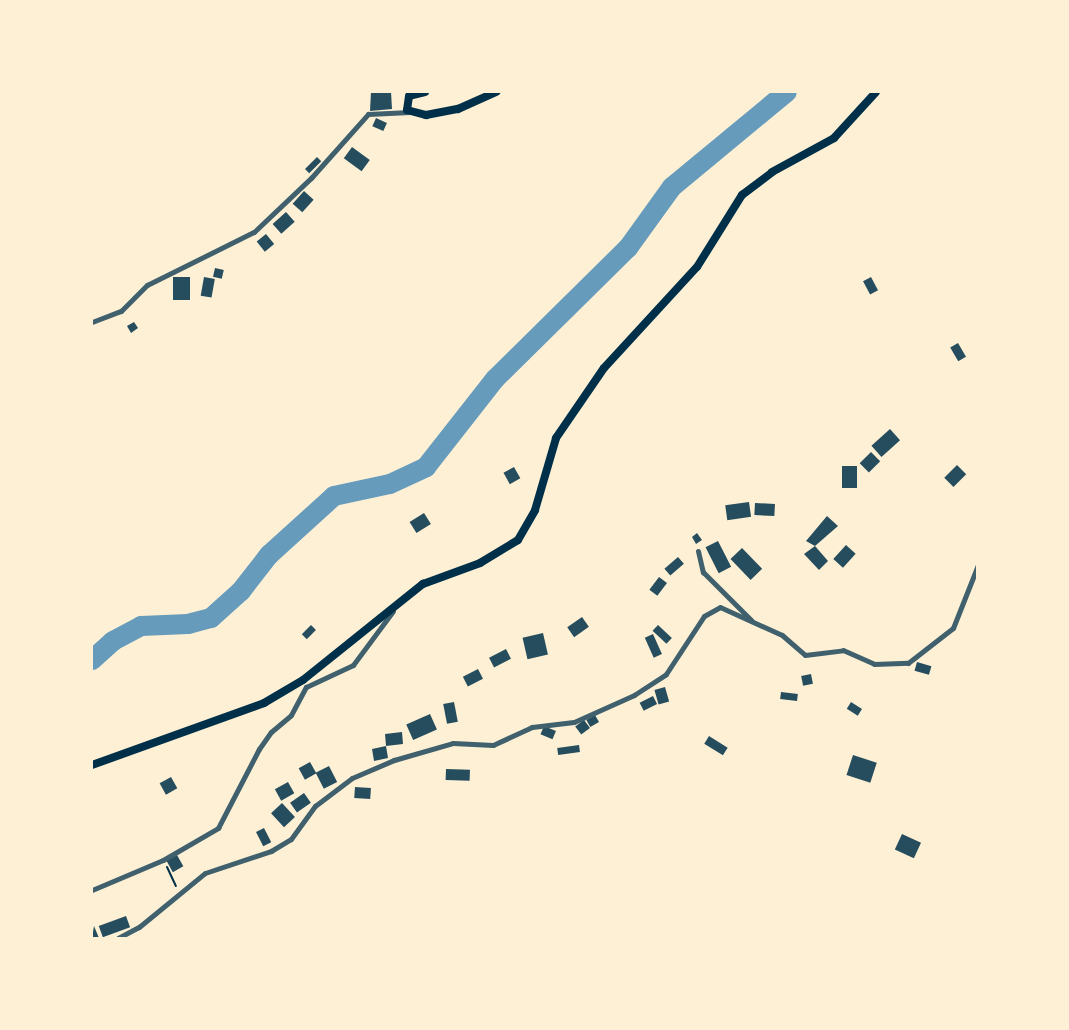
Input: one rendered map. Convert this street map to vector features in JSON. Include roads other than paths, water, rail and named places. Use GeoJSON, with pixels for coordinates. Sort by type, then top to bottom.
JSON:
{"type":"FeatureCollection","features":[{"type":"Feature","properties":{"kind":"main road"},"geometry":{"type":"LineString","coordinates":[[425,92],[413,93],[406,102],[410,112],[426,115],[458,109],[496,92]]}},
{"type":"Feature","properties":{"kind":"main road"},"geometry":{"type":"LineString","coordinates":[[92,765],[264,703],[303,680],[423,584],[480,563],[518,540],[535,510],[556,438],[604,368],[697,267],[742,195],[771,172],[834,138],[876,92]]}},
{"type":"Feature","properties":{"kind":"street"},"geometry":{"type":"LineString","coordinates":[[92,322],[121,312],[147,285],[254,232],[311,178],[368,114],[410,112]]}},
{"type":"Feature","properties":{"kind":"street"},"geometry":{"type":"LineString","coordinates":[[698,551],[703,572],[755,625]]}},
{"type":"Feature","properties":{"kind":"street"},"geometry":{"type":"LineString","coordinates":[[118,939],[139,927],[178,891],[206,873],[271,851],[291,839],[315,806],[362,774],[453,743],[493,745],[532,727],[574,722],[634,695],[666,674],[704,616],[720,607],[755,625],[782,635],[805,655],[843,650],[874,664],[908,663],[953,628],[978,565]]}},
{"type":"Feature","properties":{"kind":"street"},"geometry":{"type":"LineString","coordinates":[[92,890],[163,860],[218,828],[260,749],[271,732],[291,715],[306,687],[353,665],[396,606]]}},
{"type":"Feature","properties":{"kind":"waterway"},"geometry":{"type":"LineString","coordinates":[[92,660],[113,641],[141,626],[188,624],[211,618],[241,591],[269,555],[334,496],[390,484],[426,467],[495,379],[628,248],[672,187],[787,92]]}}]}
